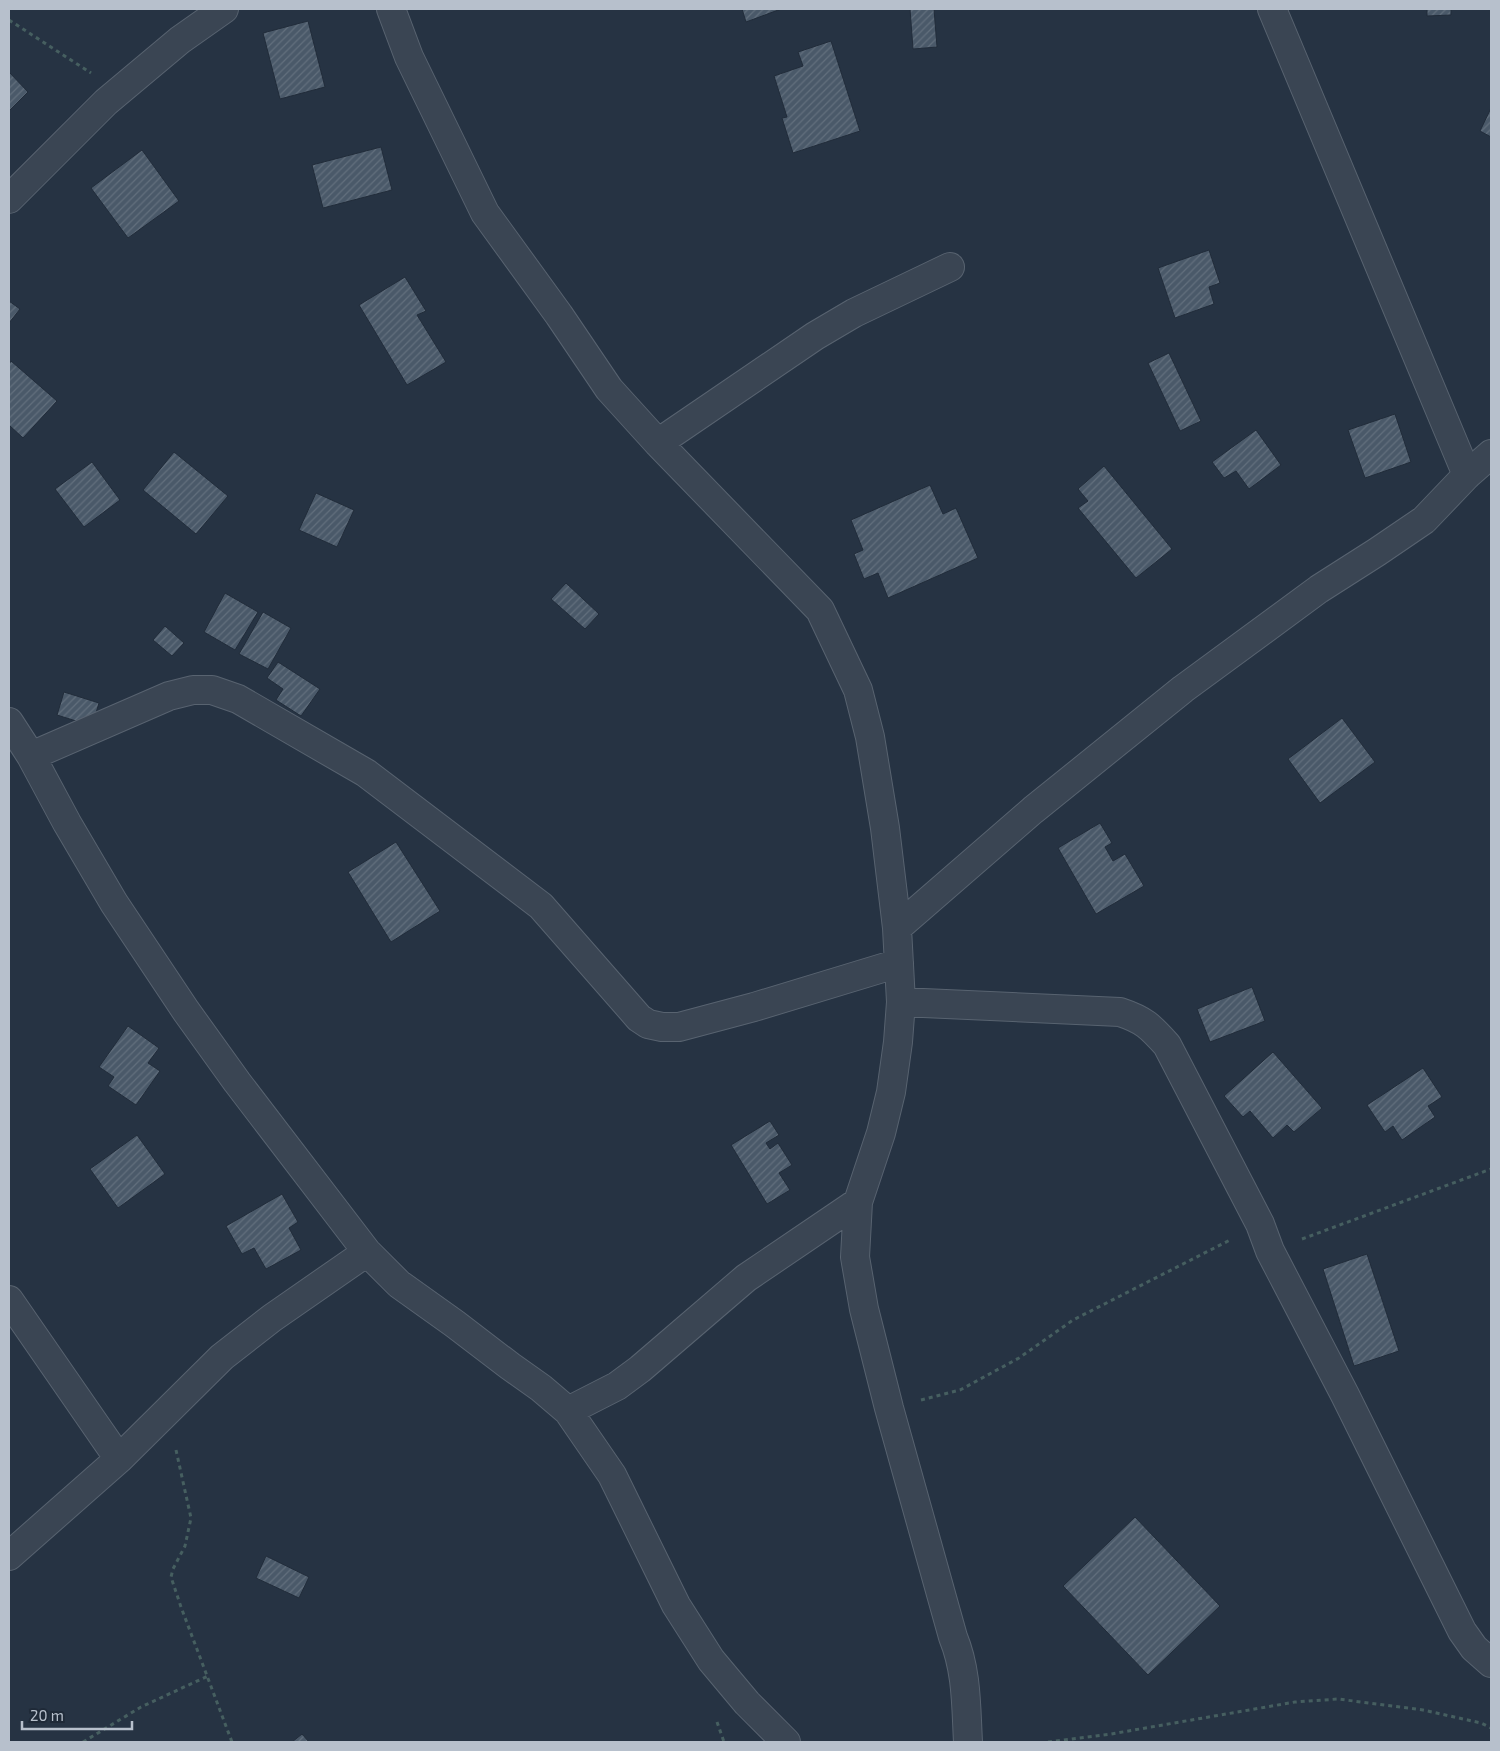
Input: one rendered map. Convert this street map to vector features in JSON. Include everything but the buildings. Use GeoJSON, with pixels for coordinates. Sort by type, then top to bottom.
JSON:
{"type":"FeatureCollection","features":[{"type":"Feature","properties":{"kind":"street"},"geometry":{"type":"LineString","coordinates":[[9,199],[106,102],[180,40],[224,9]]}},
{"type":"Feature","properties":{"kind":"street"},"geometry":{"type":"LineString","coordinates":[[391,9],[409,57],[485,213],[609,388],[658,443],[820,610],[837,642],[858,690],[870,737],[885,828],[897,928],[901,1002],[891,1092],[881,1133],[858,1202],[855,1257],[864,1309],[889,1408],[954,1637],[961,1655],[965,1678],[968,1742]]}},
{"type":"Feature","properties":{"kind":"street"},"geometry":{"type":"LineString","coordinates":[[1272,9],[1467,475]]}},
{"type":"Feature","properties":{"kind":"street"},"geometry":{"type":"LineString","coordinates":[[658,443],[815,336],[854,313],[950,267]]}},
{"type":"Feature","properties":{"kind":"street"},"geometry":{"type":"LineString","coordinates":[[897,928],[1032,810],[1183,689],[1319,589],[1424,520],[1467,475],[1491,454]]}},
{"type":"Feature","properties":{"kind":"street"},"geometry":{"type":"LineString","coordinates":[[31,756],[177,694],[193,690],[212,690],[238,699],[366,773],[541,906],[639,1018],[648,1024],[662,1027],[679,1027],[754,1007],[899,962]]}},
{"type":"Feature","properties":{"kind":"street"},"geometry":{"type":"LineString","coordinates":[[9,722],[31,756],[67,823],[114,902],[186,1012],[237,1082],[368,1252],[399,1284],[541,1388],[568,1412],[612,1475],[676,1605],[711,1660],[747,1703],[786,1742]]}},
{"type":"Feature","properties":{"kind":"street"},"geometry":{"type":"LineString","coordinates":[[901,1002],[1120,1012],[1138,1018],[1150,1027],[1167,1045],[1260,1224],[1270,1251],[1345,1395],[1462,1630],[1474,1648],[1491,1663]]}},
{"type":"Feature","properties":{"kind":"street"},"geometry":{"type":"LineString","coordinates":[[568,1412],[617,1386],[640,1369],[746,1278],[858,1202]]}},
{"type":"Feature","properties":{"kind":"street"},"geometry":{"type":"LineString","coordinates":[[9,1556],[119,1459],[222,1357],[272,1318],[368,1252]]}},
{"type":"Feature","properties":{"kind":"street"},"geometry":{"type":"LineString","coordinates":[[9,1300],[119,1459]]}},
{"type":"Feature","properties":{"kind":"path"},"geometry":{"type":"LineString","coordinates":[[9,20],[119,91]]}},
{"type":"Feature","properties":{"kind":"path"},"geometry":{"type":"LineString","coordinates":[[1270,1251],[1491,1169]]}},
{"type":"Feature","properties":{"kind":"path"},"geometry":{"type":"LineString","coordinates":[[889,1408],[960,1390],[1019,1358],[1073,1320],[1260,1224]]}},
{"type":"Feature","properties":{"kind":"path"},"geometry":{"type":"LineString","coordinates":[[166,1412],[186,1488],[191,1518],[186,1546],[173,1568],[171,1578],[232,1742]]}},
{"type":"Feature","properties":{"kind":"path"},"geometry":{"type":"LineString","coordinates":[[83,1742],[141,1707],[208,1676]]}},
{"type":"Feature","properties":{"kind":"path"},"geometry":{"type":"LineString","coordinates":[[1048,1742],[1111,1734],[1295,1702],[1338,1698],[1423,1710],[1491,1728]]}}]}
